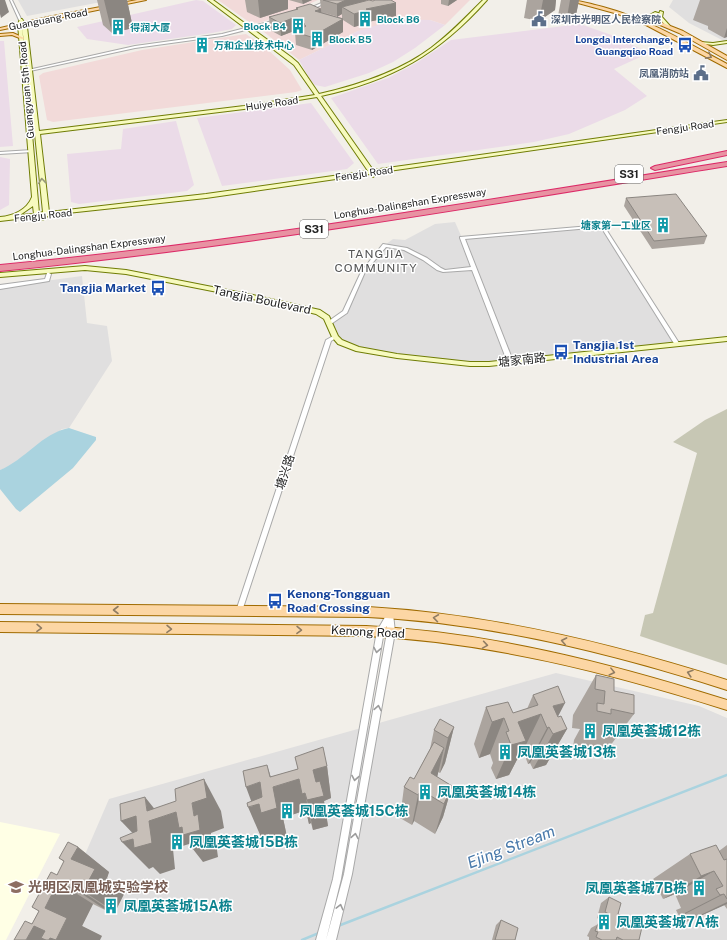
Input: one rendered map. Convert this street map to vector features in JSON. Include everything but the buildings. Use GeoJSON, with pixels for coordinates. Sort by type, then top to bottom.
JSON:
{"type":"FeatureCollection","features":[{"type":"Feature","properties":{"kind":"highway"},"geometry":{"type":"LineString","coordinates":[[621,175],[727,153]]}},
{"type":"Feature","properties":{"kind":"highway","name":"Longhua-Dalingshan Expressway"},"geometry":{"type":"LineString","coordinates":[[534,192],[621,175],[727,159]]}},
{"type":"Feature","properties":{"kind":"highway","name":"Longhua-Dalingshan Expressway"},"geometry":{"type":"LineString","coordinates":[[0,268],[97,255],[265,237],[524,193],[602,184],[727,164]]}},
{"type":"Feature","properties":{"kind":"highway"},"geometry":{"type":"LineString","coordinates":[[602,184],[648,182],[727,171]]}},
{"type":"Feature","properties":{"kind":"highway","name":"Longhua-Dalingshan Expressway"},"geometry":{"type":"LineString","coordinates":[[0,262],[97,255]]}},
{"type":"Feature","properties":{"kind":"main road","name":"Guanguang Road"},"geometry":{"type":"LineString","coordinates":[[0,29],[22,22],[132,0]]}},
{"type":"Feature","properties":{"kind":"main road","name":"Guanguang Road"},"geometry":{"type":"LineString","coordinates":[[0,26],[144,0]]}},
{"type":"Feature","properties":{"kind":"main road"},"geometry":{"type":"LineString","coordinates":[[569,0],[608,10],[641,21],[672,35],[727,66]]}},
{"type":"Feature","properties":{"kind":"main road"},"geometry":{"type":"LineString","coordinates":[[587,0],[649,18],[727,58]]}},
{"type":"Feature","properties":{"kind":"main road"},"geometry":{"type":"LineString","coordinates":[[0,35],[13,34],[22,38]]}},
{"type":"Feature","properties":{"kind":"main road","name":"Kenong Road"},"geometry":{"type":"LineString","coordinates":[[0,609],[390,614],[474,624],[572,642],[639,659],[727,685]]}},
{"type":"Feature","properties":{"kind":"main road","name":"Kenong Road"},"geometry":{"type":"LineString","coordinates":[[0,627],[386,632],[506,648],[643,680],[727,705]]}},
{"type":"Feature","properties":{"kind":"street"},"geometry":{"type":"LineString","coordinates":[[11,0],[22,22]]}},
{"type":"Feature","properties":{"kind":"street"},"geometry":{"type":"LineString","coordinates":[[210,0],[296,64],[372,174]]}},
{"type":"Feature","properties":{"kind":"street"},"geometry":{"type":"LineString","coordinates":[[308,10],[330,0]]}},
{"type":"Feature","properties":{"kind":"street","name":"Huiye Road"},"geometry":{"type":"LineString","coordinates":[[317,94],[372,76],[409,59],[438,39],[479,0]]}},
{"type":"Feature","properties":{"kind":"street","name":"Huiye Road"},"geometry":{"type":"LineString","coordinates":[[30,132],[272,104],[377,78],[414,61],[444,40],[485,0]]}},
{"type":"Feature","properties":{"kind":"street"},"geometry":{"type":"LineString","coordinates":[[661,12],[660,17],[669,27]]}},
{"type":"Feature","properties":{"kind":"street"},"geometry":{"type":"LineString","coordinates":[[641,21],[656,13]]}},
{"type":"Feature","properties":{"kind":"street"},"geometry":{"type":"LineString","coordinates":[[30,70],[135,47],[206,37],[248,29],[280,20]]}},
{"type":"Feature","properties":{"kind":"street","name":"Guangyuan 5th Road"},"geometry":{"type":"LineString","coordinates":[[22,22],[22,38],[36,196],[41,217]]}},
{"type":"Feature","properties":{"kind":"street","name":"Guangyuan 5th Road"},"geometry":{"type":"LineString","coordinates":[[22,22],[30,70],[37,131],[41,217]]}},
{"type":"Feature","properties":{"kind":"street"},"geometry":{"type":"LineString","coordinates":[[714,51],[716,45],[727,42]]}},
{"type":"Feature","properties":{"kind":"street"},"geometry":{"type":"LineString","coordinates":[[700,43],[720,44]]}},
{"type":"Feature","properties":{"kind":"street","name":"Fengju Road"},"geometry":{"type":"LineString","coordinates":[[0,223],[41,217],[208,199],[727,121]]}},
{"type":"Feature","properties":{"kind":"street","name":"Fengju Road"},"geometry":{"type":"LineString","coordinates":[[372,174],[727,124]]}},
{"type":"Feature","properties":{"kind":"street"},"geometry":{"type":"LineString","coordinates":[[0,153],[32,151]]}},
{"type":"Feature","properties":{"kind":"street"},"geometry":{"type":"LineString","coordinates":[[0,219],[24,211],[30,206],[36,196]]}},
{"type":"Feature","properties":{"kind":"street","name":"Fengju Road"},"geometry":{"type":"LineString","coordinates":[[0,219],[41,217]]}},
{"type":"Feature","properties":{"kind":"street"},"geometry":{"type":"LineString","coordinates":[[510,362],[462,238],[602,226],[677,344]]}},
{"type":"Feature","properties":{"kind":"street"},"geometry":{"type":"LineString","coordinates":[[335,337],[329,323],[345,312],[363,272],[385,245],[405,249],[445,271],[474,268]]}},
{"type":"Feature","properties":{"kind":"street","name":"Tangjia Boulevard"},"geometry":{"type":"LineString","coordinates":[[0,277],[85,268],[108,269],[253,297],[318,312],[326,316],[329,323]]}},
{"type":"Feature","properties":{"kind":"street","name":"Tangjia Boulevard"},"geometry":{"type":"LineString","coordinates":[[0,277],[84,272],[123,277],[319,317],[329,323]]}},
{"type":"Feature","properties":{"kind":"street"},"geometry":{"type":"LineString","coordinates":[[0,287],[48,280],[49,274]]}},
{"type":"Feature","properties":{"kind":"street","name":"塘家南路"},"geometry":{"type":"LineString","coordinates":[[335,337],[340,342],[358,349],[397,356],[470,364],[510,362],[727,339]]}},
{"type":"Feature","properties":{"kind":"street","name":"塘兴路"},"geometry":{"type":"LineString","coordinates":[[239,611],[329,340],[335,337]]}},
{"type":"Feature","properties":{"kind":"street"},"geometry":{"type":"LineString","coordinates":[[320,940],[337,879],[390,614]]}},
{"type":"Feature","properties":{"kind":"street"},"geometry":{"type":"LineString","coordinates":[[332,940],[348,874],[386,632]]}},
{"type":"Feature","properties":{"kind":"shaded area"},"geometry":{"type":"Polygon","coordinates":[[[18,0],[112,0],[27,16],[18,0]]]}},
{"type":"Feature","properties":{"kind":"shaded area"},"geometry":{"type":"Polygon","coordinates":[[[196,0],[203,1],[236,25],[232,29],[212,33],[128,45],[87,39],[77,27],[196,0]]]}},
{"type":"Feature","properties":{"kind":"shaded area"},"geometry":{"type":"Polygon","coordinates":[[[218,0],[318,0],[259,23],[249,22],[218,0]]]}},
{"type":"Feature","properties":{"kind":"shaded area"},"geometry":{"type":"Polygon","coordinates":[[[337,0],[470,0],[445,25],[430,20],[358,31],[299,60],[264,32],[264,28],[337,0]]]}},
{"type":"Feature","properties":{"kind":"shaded area"},"geometry":{"type":"Polygon","coordinates":[[[673,0],[727,0],[727,40],[724,41],[689,23],[669,7],[673,0]]]}},
{"type":"Feature","properties":{"kind":"shaded area"},"geometry":{"type":"Polygon","coordinates":[[[397,19],[430,20],[445,25],[415,48],[393,62],[369,73],[325,87],[315,85],[311,81],[299,60],[358,31],[397,19]]]}},
{"type":"Feature","properties":{"kind":"shaded area"},"geometry":{"type":"Polygon","coordinates":[[[580,24],[617,37],[649,53],[614,69],[647,96],[625,110],[569,134],[534,142],[378,164],[331,98],[388,78],[418,62],[451,40],[580,24]]]}},
{"type":"Feature","properties":{"kind":"shaded area"},"geometry":{"type":"Polygon","coordinates":[[[246,34],[266,48],[290,70],[302,90],[296,92],[53,122],[47,120],[39,76],[43,73],[142,50],[246,34]]]}},
{"type":"Feature","properties":{"kind":"shaded area"},"geometry":{"type":"Polygon","coordinates":[[[0,41],[4,41],[13,146],[0,147],[0,41]]]}},
{"type":"Feature","properties":{"kind":"shaded area"},"geometry":{"type":"Polygon","coordinates":[[[311,103],[354,163],[347,169],[222,186],[197,118],[311,103]]]}},
{"type":"Feature","properties":{"kind":"shaded area"},"geometry":{"type":"Polygon","coordinates":[[[176,121],[194,185],[187,191],[79,204],[71,202],[67,154],[121,149],[123,129],[176,121]]]}},
{"type":"Feature","properties":{"kind":"shaded area"},"geometry":{"type":"Polygon","coordinates":[[[0,157],[10,159],[9,205],[0,210],[0,157]]]}},
{"type":"Feature","properties":{"kind":"shaded area"},"geometry":{"type":"Polygon","coordinates":[[[455,222],[462,238],[602,226],[677,344],[470,364],[358,349],[340,342],[329,323],[341,316],[363,272],[385,245],[393,239],[405,240],[435,224],[455,222]]]}},
{"type":"Feature","properties":{"kind":"shaded area"},"geometry":{"type":"Polygon","coordinates":[[[82,276],[87,323],[107,326],[112,361],[69,428],[62,429],[8,467],[0,470],[0,287],[82,276]]]}},
{"type":"Feature","properties":{"kind":"shaded area"},"geometry":{"type":"Polygon","coordinates":[[[727,409],[727,665],[640,636],[645,615],[653,613],[697,453],[673,442],[705,420],[727,409]]]}},
{"type":"Feature","properties":{"kind":"shaded area"},"geometry":{"type":"Polygon","coordinates":[[[556,673],[699,706],[727,718],[727,940],[48,940],[109,799],[556,673]]]}},
{"type":"Feature","properties":{"kind":"shaded area","name":"光明区凤凰城实验学校"},"geometry":{"type":"Polygon","coordinates":[[[0,822],[60,834],[6,940],[0,940],[0,822]]]}},
{"type":"Feature","properties":{"kind":"water"},"geometry":{"type":"Polygon","coordinates":[[[69,428],[96,437],[96,440],[73,468],[20,512],[0,489],[0,470],[18,460],[50,435],[69,428]]]}},
{"type":"Feature","properties":{"kind":"waterway","name":"Ejing Stream"},"geometry":{"type":"LineString","coordinates":[[338,926],[727,775]]}},
{"type":"Feature","properties":{"kind":"waterway","name":"Ejing Stream"},"geometry":{"type":"LineString","coordinates":[[302,940],[319,933]]}},
{"type":"Feature","properties":{"kind":"place","name":"Block B6"},"geometry":{"type":"Point","coordinates":[365,19]}},
{"type":"Feature","properties":{"kind":"place","name":"深圳市光明区人民检察院"},"geometry":{"type":"Point","coordinates":[539,19]}},
{"type":"Feature","properties":{"kind":"place","name":"Block B4"},"geometry":{"type":"Point","coordinates":[298,26]}},
{"type":"Feature","properties":{"kind":"place","name":"得润大厦"},"geometry":{"type":"Point","coordinates":[118,27]}},
{"type":"Feature","properties":{"kind":"place","name":"Block B5"},"geometry":{"type":"Point","coordinates":[317,39]}},
{"type":"Feature","properties":{"kind":"place","name":"万和企业技术中心"},"geometry":{"type":"Point","coordinates":[202,45]}},
{"type":"Feature","properties":{"kind":"place","name":"Longda Interchange, Guangqiao Road"},"geometry":{"type":"Point","coordinates":[685,45]}},
{"type":"Feature","properties":{"kind":"place","name":"凤凰消防站"},"geometry":{"type":"Point","coordinates":[701,73]}},
{"type":"Feature","properties":{"kind":"place","name":"塘家第一工业区"},"geometry":{"type":"Point","coordinates":[663,225]}},
{"type":"Feature","properties":{"kind":"place","name":"Tangjia Market"},"geometry":{"type":"Point","coordinates":[158,288]}},
{"type":"Feature","properties":{"kind":"place","name":"Tangjia 1st Industrial Area"},"geometry":{"type":"Point","coordinates":[561,352]}},
{"type":"Feature","properties":{"kind":"place","name":"Kenong-Tongguan Road Crossing"},"geometry":{"type":"Point","coordinates":[275,601]}},
{"type":"Feature","properties":{"kind":"place","name":"凤凰英荟城12栋"},"geometry":{"type":"Point","coordinates":[590,731]}},
{"type":"Feature","properties":{"kind":"place","name":"凤凰英荟城13栋"},"geometry":{"type":"Point","coordinates":[505,752]}},
{"type":"Feature","properties":{"kind":"place","name":"凤凰英荟城14栋"},"geometry":{"type":"Point","coordinates":[425,792]}},
{"type":"Feature","properties":{"kind":"place","name":"凤凰英荟城15C栋"},"geometry":{"type":"Point","coordinates":[287,811]}},
{"type":"Feature","properties":{"kind":"place","name":"凤凰英荟城15B栋"},"geometry":{"type":"Point","coordinates":[177,842]}},
{"type":"Feature","properties":{"kind":"place","name":"光明区凤凰城实验学校"},"geometry":{"type":"Point","coordinates":[16,887]}},
{"type":"Feature","properties":{"kind":"place","name":"凤凰英荟城7B栋"},"geometry":{"type":"Point","coordinates":[699,888]}},
{"type":"Feature","properties":{"kind":"place","name":"凤凰英荟城15A栋"},"geometry":{"type":"Point","coordinates":[111,906]}},
{"type":"Feature","properties":{"kind":"place","name":"凤凰英荟城7A栋"},"geometry":{"type":"Point","coordinates":[604,922]}},
{"type":"Feature","properties":{"kind":"district","name":"TANGJIA COMMUNITY"},"geometry":{"type":"Point","coordinates":[376,261]}}]}
